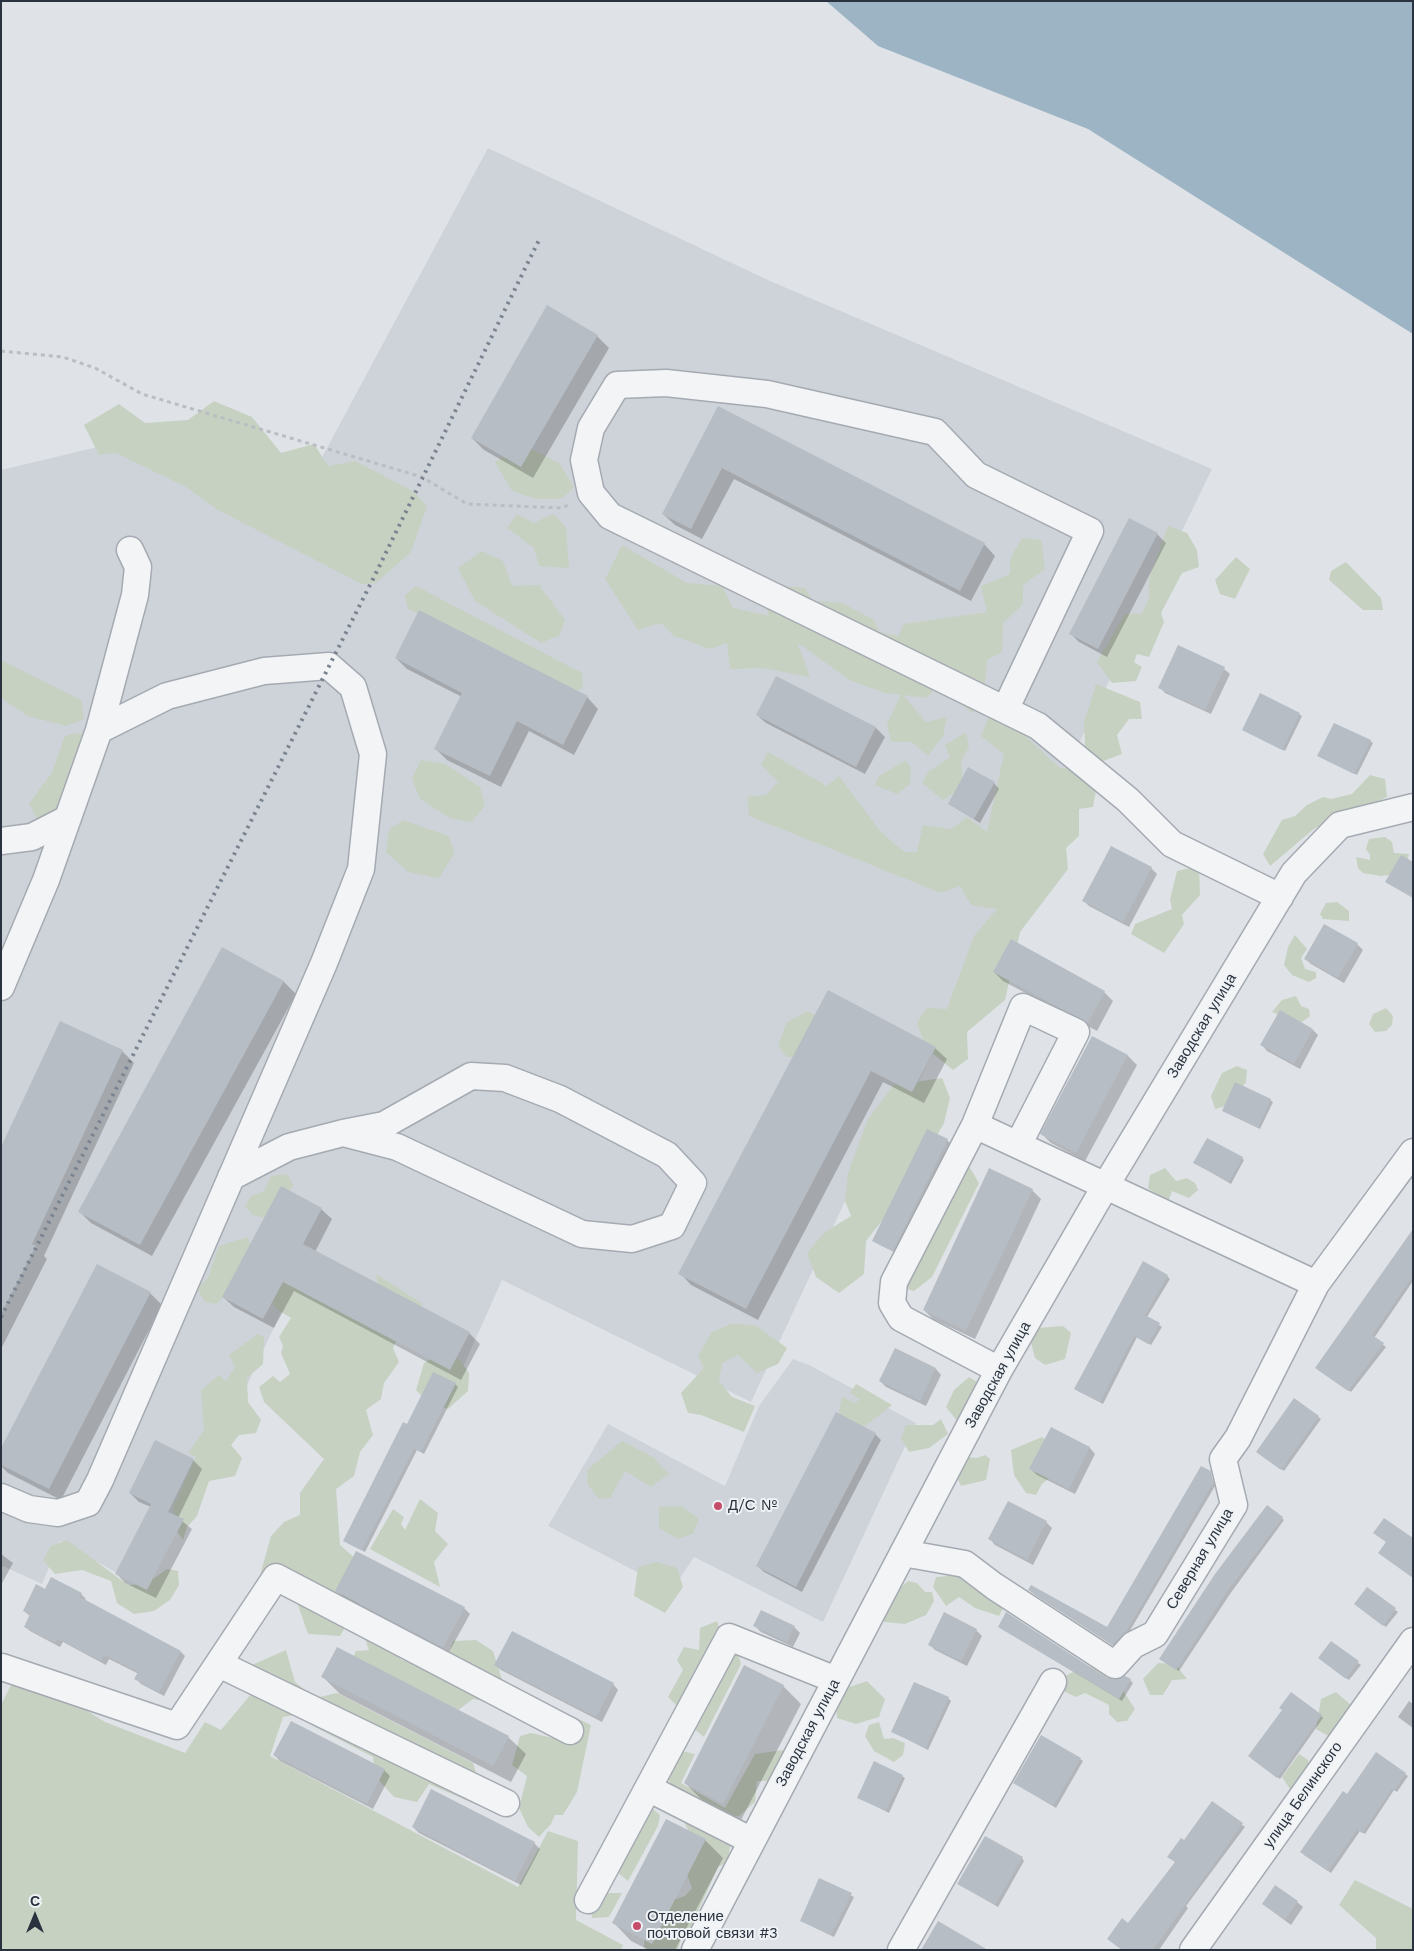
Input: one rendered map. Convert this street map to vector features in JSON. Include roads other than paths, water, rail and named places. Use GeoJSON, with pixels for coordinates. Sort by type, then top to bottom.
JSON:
{"type":"FeatureCollection","features":[{"type":"Feature","properties":{"kind":"street"},"geometry":{"type":"LineString","coordinates":[[1005,710],[1090,531],[976,475],[935,432],[767,394],[666,383],[617,385],[591,428],[584,460],[591,493],[610,516],[1005,710],[1045,732],[1128,800],[1172,844],[1280,897]]}},
{"type":"Feature","properties":{"kind":"street"},"geometry":{"type":"LineString","coordinates":[[1,987],[46,880],[98,730],[135,595],[138,567],[130,550]]}},
{"type":"Feature","properties":{"kind":"street"},"geometry":{"type":"LineString","coordinates":[[1,1497],[29,1509],[58,1513],[88,1503],[100,1480],[324,963],[361,869],[373,754],[353,687],[329,666],[264,671],[167,696],[98,730]]}},
{"type":"Feature","properties":{"kind":"street","name":"Заводская улица"},"geometry":{"type":"LineString","coordinates":[[695,1950],[999,1370],[1106,1185],[1294,873],[1340,825],[1413,807]]}},
{"type":"Feature","properties":{"kind":"street"},"geometry":{"type":"LineString","coordinates":[[1,841],[32,837],[67,819]]}},
{"type":"Feature","properties":{"kind":"street"},"geometry":{"type":"LineString","coordinates":[[999,1370],[901,1318],[892,1303],[894,1282],[975,1125],[1023,1007],[1076,1032],[1018,1145]]}},
{"type":"Feature","properties":{"kind":"street"},"geometry":{"type":"LineString","coordinates":[[231,1178],[289,1147],[343,1133],[384,1125],[471,1076],[505,1078],[560,1099],[667,1155],[693,1183],[672,1226],[632,1239],[582,1234],[397,1147],[343,1133]]}},
{"type":"Feature","properties":{"kind":"street"},"geometry":{"type":"LineString","coordinates":[[975,1125],[1316,1284]]}},
{"type":"Feature","properties":{"kind":"street","name":"Северная улица"},"geometry":{"type":"LineString","coordinates":[[903,1553],[965,1564],[994,1586],[1115,1665],[1133,1645],[1155,1634],[1234,1505],[1223,1459],[1238,1438],[1316,1284],[1413,1152]]}},
{"type":"Feature","properties":{"kind":"street"},"geometry":{"type":"LineString","coordinates":[[2,1668],[177,1726],[276,1578],[570,1731]]}},
{"type":"Feature","properties":{"kind":"street"},"geometry":{"type":"LineString","coordinates":[[588,1900],[729,1637],[836,1680]]}},
{"type":"Feature","properties":{"kind":"street","name":"улица Белинского"},"geometry":{"type":"LineString","coordinates":[[1193,1950],[1413,1641]]}},
{"type":"Feature","properties":{"kind":"street"},"geometry":{"type":"LineString","coordinates":[[219,1664],[506,1804]]}},
{"type":"Feature","properties":{"kind":"street"},"geometry":{"type":"LineString","coordinates":[[901,1950],[1053,1682]]}},
{"type":"Feature","properties":{"kind":"street"},"geometry":{"type":"LineString","coordinates":[[648,1788],[752,1841]]}},
{"type":"Feature","properties":{"kind":"water"},"geometry":{"type":"Polygon","coordinates":[[[826,1],[1413,1],[1413,334],[1088,129],[878,46],[826,1]]]}},
{"type":"Feature","properties":{"kind":"railway"},"geometry":{"type":"LineString","coordinates":[[1,1317],[375,575],[539,240]]}},
{"type":"Feature","properties":{"kind":"place","name":"Д/С №"},"geometry":{"type":"Point","coordinates":[718,1506]}},
{"type":"Feature","properties":{"kind":"place","name":"Отделение почтовой связи #3"},"geometry":{"type":"Point","coordinates":[637,1926]}}]}
